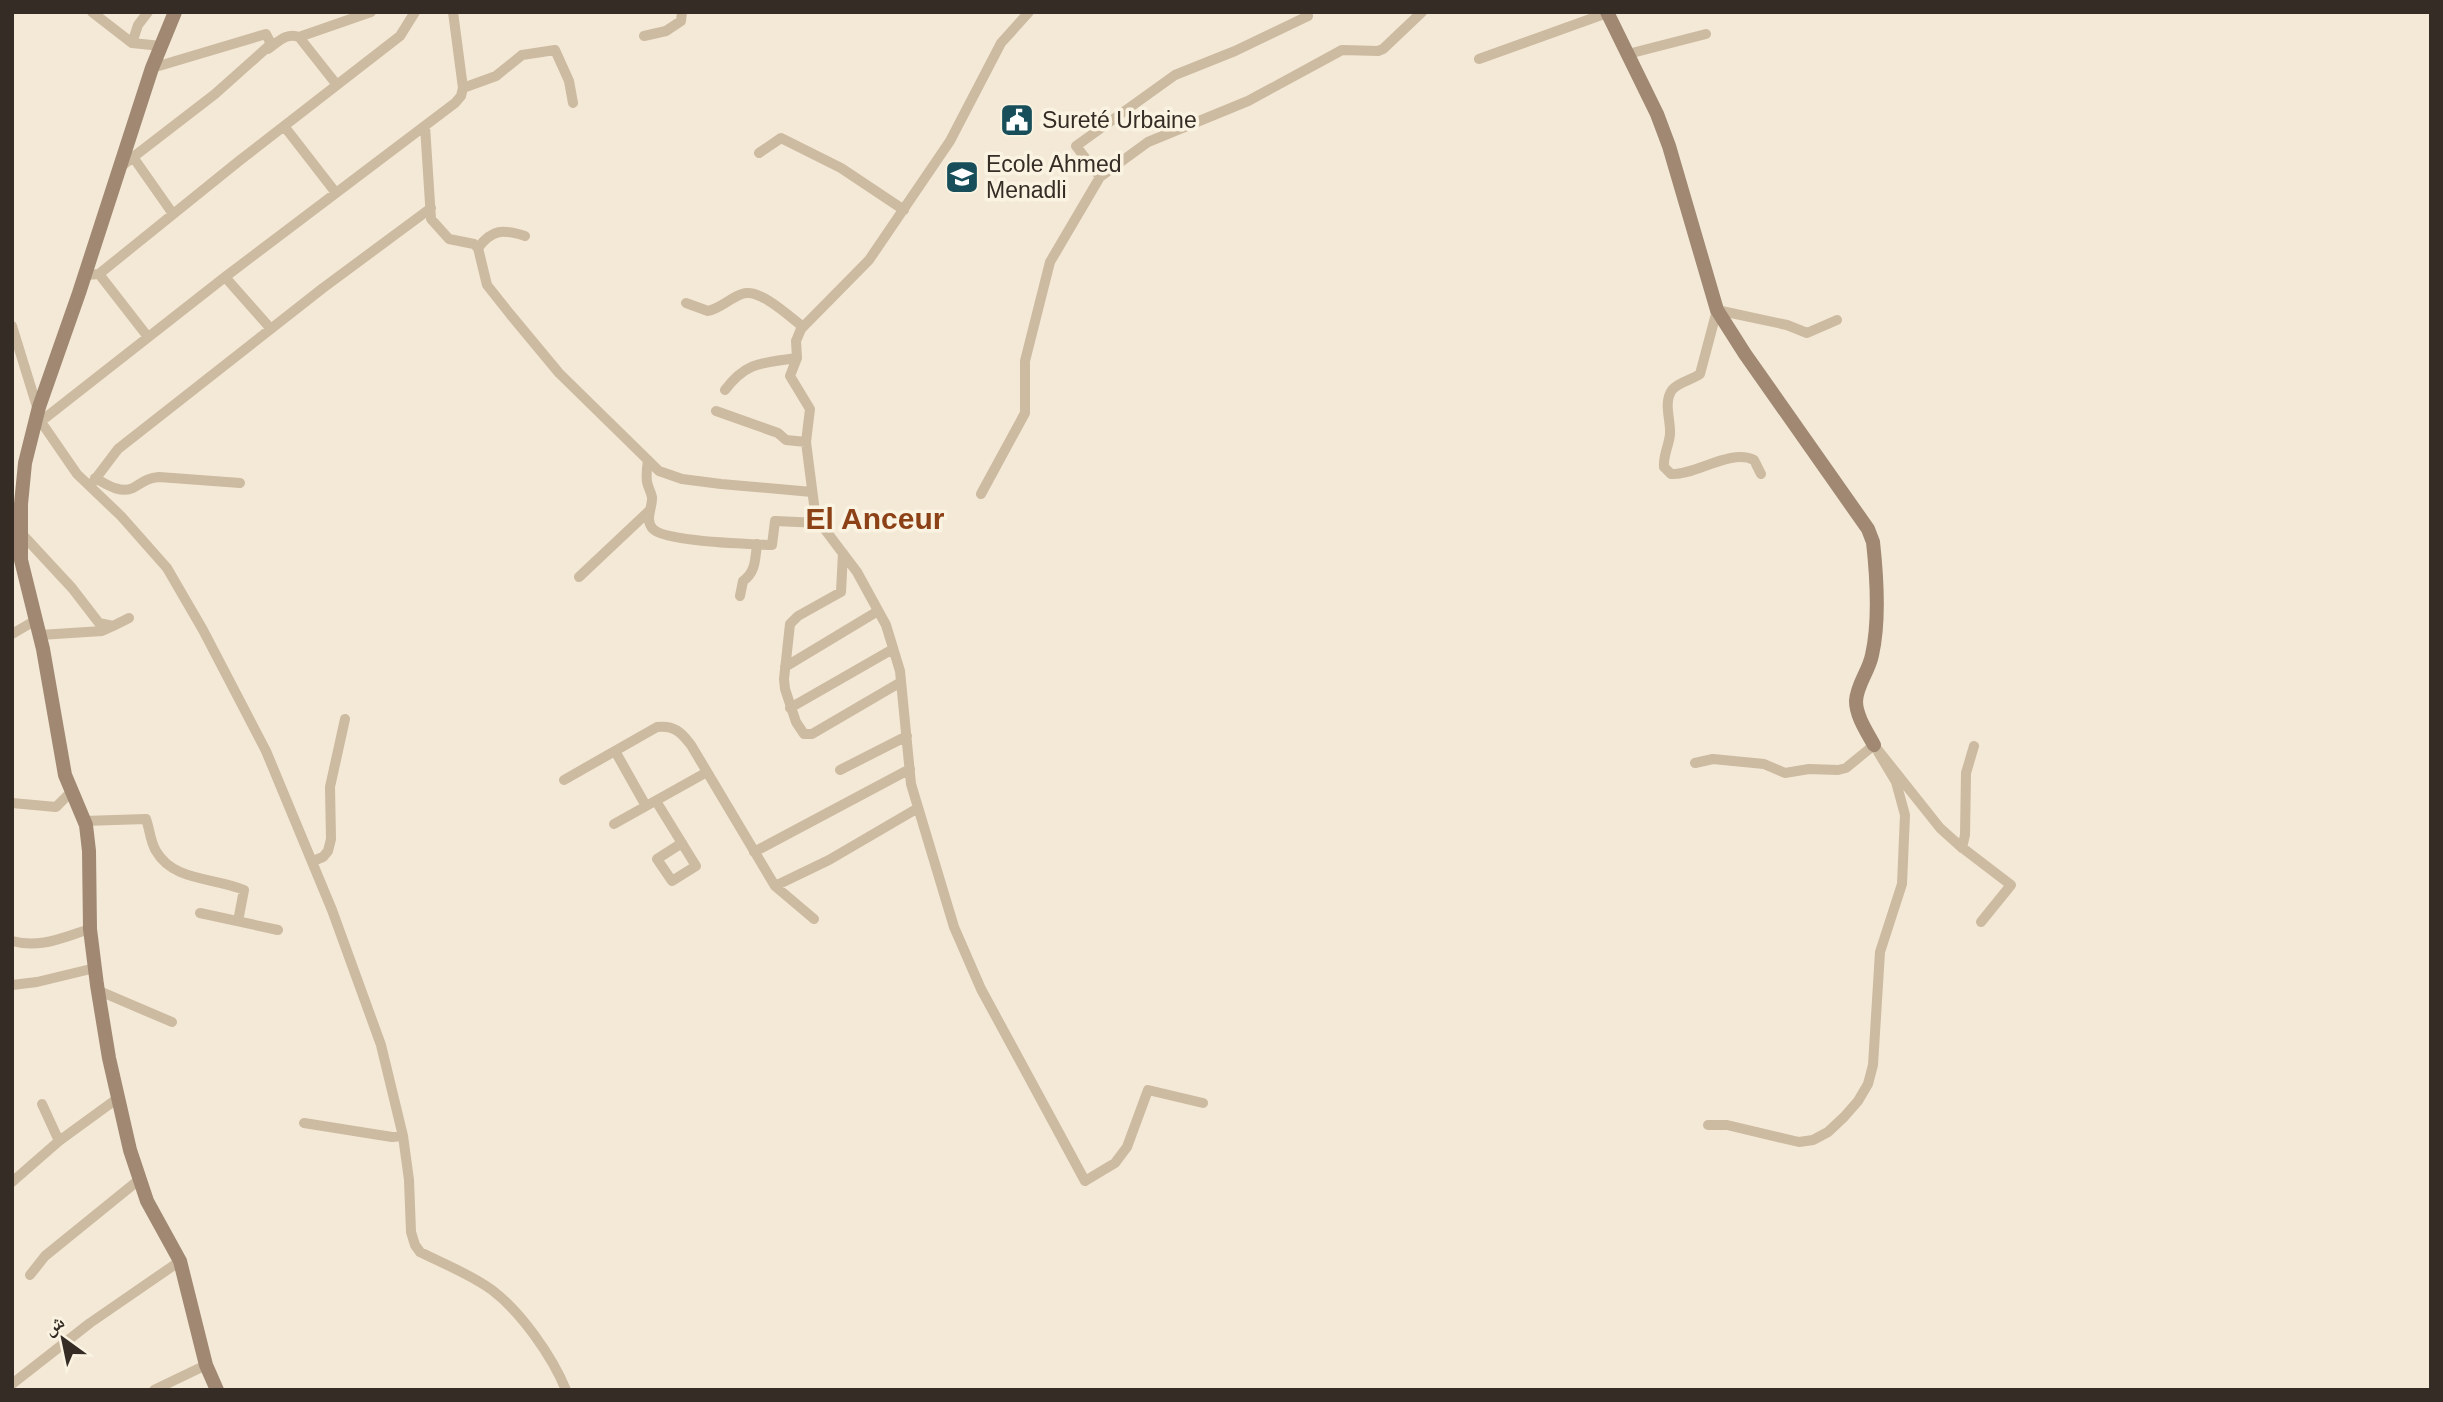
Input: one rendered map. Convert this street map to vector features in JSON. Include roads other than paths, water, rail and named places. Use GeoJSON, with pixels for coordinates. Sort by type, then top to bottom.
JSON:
{"type":"FeatureCollection","features":[{"type":"Feature","properties":{"kind":"street"},"geometry":{"type":"LineString","coordinates":[[92,12],[132,43],[161,46]]}},
{"type":"Feature","properties":{"kind":"street"},"geometry":{"type":"LineString","coordinates":[[132,43],[138,24],[148,12]]}},
{"type":"Feature","properties":{"kind":"street"},"geometry":{"type":"LineString","coordinates":[[175,12],[152,68],[119,168],[92,274],[39,416],[25,463],[21,504],[21,560],[40,635],[65,775],[84,821],[89,851],[90,929],[97,990],[130,1150],[147,1200],[180,1261],[206,1365],[217,1390]]}},
{"type":"Feature","properties":{"kind":"street"},"geometry":{"type":"LineString","coordinates":[[299,37],[371,12]]}},
{"type":"Feature","properties":{"kind":"street"},"geometry":{"type":"LineString","coordinates":[[92,274],[400,36],[415,12]]}},
{"type":"Feature","properties":{"kind":"street"},"geometry":{"type":"LineString","coordinates":[[39,416],[148,337],[455,103],[463,88],[453,12]]}},
{"type":"Feature","properties":{"kind":"street"},"geometry":{"type":"LineString","coordinates":[[644,36],[674,27],[681,21],[682,12]]}},
{"type":"Feature","properties":{"kind":"street"},"geometry":{"type":"LineString","coordinates":[[1029,12],[1001,43],[950,141],[869,260],[803,327],[796,341],[797,358],[790,376],[810,409],[806,442],[815,512],[820,523],[857,572],[887,625],[901,682],[910,769],[918,808],[954,927],[965,957],[1085,1181],[1115,1163],[1127,1147],[1148,1090],[1203,1103]]}},
{"type":"Feature","properties":{"kind":"street"},"geometry":{"type":"LineString","coordinates":[[981,494],[1025,413],[1025,361],[1050,262],[1100,177],[1149,142],[1248,101],[1342,50],[1383,49],[1422,12]]}},
{"type":"Feature","properties":{"kind":"street"},"geometry":{"type":"LineString","coordinates":[[1479,59],[1607,12],[1657,114],[1669,146],[1717,310],[1868,529],[1873,542],[1875,631],[1872,658],[1857,692],[1856,702],[1858,714],[1896,782],[1905,815],[1902,884],[1880,952],[1872,1065],[1868,1084],[1844,1117],[1828,1132],[1813,1140],[1799,1142],[1727,1125],[1708,1125]]}},
{"type":"Feature","properties":{"kind":"street"},"geometry":{"type":"LineString","coordinates":[[1100,177],[1076,146],[1175,75],[1254,43],[1308,16]]}},
{"type":"Feature","properties":{"kind":"street"},"geometry":{"type":"LineString","coordinates":[[152,68],[266,34],[271,44],[268,49]]}},
{"type":"Feature","properties":{"kind":"street"},"geometry":{"type":"LineString","coordinates":[[119,168],[287,36],[293,34],[299,37],[337,85]]}},
{"type":"Feature","properties":{"kind":"street"},"geometry":{"type":"LineString","coordinates":[[1628,54],[1706,34]]}},
{"type":"Feature","properties":{"kind":"street"},"geometry":{"type":"LineString","coordinates":[[463,88],[496,76],[522,55],[555,50],[569,80],[573,103]]}},
{"type":"Feature","properties":{"kind":"street"},"geometry":{"type":"LineString","coordinates":[[284,126],[336,193]]}},
{"type":"Feature","properties":{"kind":"street"},"geometry":{"type":"LineString","coordinates":[[425,126],[431,219],[449,239],[474,244],[478,248],[488,285],[510,314],[559,373],[659,471],[681,479],[812,492]]}},
{"type":"Feature","properties":{"kind":"street"},"geometry":{"type":"LineString","coordinates":[[758,153],[781,138],[841,168],[904,210]]}},
{"type":"Feature","properties":{"kind":"street"},"geometry":{"type":"LineString","coordinates":[[134,157],[173,214]]}},
{"type":"Feature","properties":{"kind":"street"},"geometry":{"type":"LineString","coordinates":[[93,482],[118,449],[430,208]]}},
{"type":"Feature","properties":{"kind":"street"},"geometry":{"type":"LineString","coordinates":[[478,248],[485,238],[503,231],[525,236]]}},
{"type":"Feature","properties":{"kind":"street"},"geometry":{"type":"LineString","coordinates":[[92,274],[148,337]]}},
{"type":"Feature","properties":{"kind":"street"},"geometry":{"type":"LineString","coordinates":[[225,277],[271,329]]}},
{"type":"Feature","properties":{"kind":"street"},"geometry":{"type":"LineString","coordinates":[[686,303],[708,311],[742,294],[753,293],[763,296],[803,327]]}},
{"type":"Feature","properties":{"kind":"street"},"geometry":{"type":"LineString","coordinates":[[1717,310],[1807,332],[1837,320]]}},
{"type":"Feature","properties":{"kind":"street"},"geometry":{"type":"LineString","coordinates":[[1717,310],[1700,374],[1678,385],[1670,393],[1667,402],[1669,439],[1664,467],[1671,474],[1677,474],[1703,466],[1749,458],[1754,460],[1761,474]]}},
{"type":"Feature","properties":{"kind":"street"},"geometry":{"type":"LineString","coordinates":[[12,326],[39,416],[77,474],[93,482],[123,490],[131,489],[150,478],[159,477],[240,483]]}},
{"type":"Feature","properties":{"kind":"street"},"geometry":{"type":"LineString","coordinates":[[725,390],[736,375],[746,368],[797,358]]}},
{"type":"Feature","properties":{"kind":"street"},"geometry":{"type":"LineString","coordinates":[[716,411],[778,433],[786,440],[806,442]]}},
{"type":"Feature","properties":{"kind":"street"},"geometry":{"type":"LineString","coordinates":[[648,460],[646,479],[652,500],[649,511],[650,525],[661,533],[701,540],[772,545],[775,521],[820,523]]}},
{"type":"Feature","properties":{"kind":"street"},"geometry":{"type":"LineString","coordinates":[[93,482],[146,542],[181,590],[266,751],[313,861],[381,1045],[403,1136],[409,1180],[411,1232],[415,1245],[420,1252],[492,1290],[513,1309],[551,1360],[566,1390]]}},
{"type":"Feature","properties":{"kind":"street"},"geometry":{"type":"LineString","coordinates":[[579,577],[649,511]]}},
{"type":"Feature","properties":{"kind":"street"},"geometry":{"type":"LineString","coordinates":[[21,534],[72,588],[99,622],[113,626]]}},
{"type":"Feature","properties":{"kind":"street"},"geometry":{"type":"LineString","coordinates":[[740,596],[743,581],[754,569],[757,544]]}},
{"type":"Feature","properties":{"kind":"street"},"geometry":{"type":"LineString","coordinates":[[843,552],[841,592],[794,619],[789,629],[785,689],[790,708],[800,730],[808,735],[901,682]]}},
{"type":"Feature","properties":{"kind":"street"},"geometry":{"type":"LineString","coordinates":[[785,667],[878,611]]}},
{"type":"Feature","properties":{"kind":"street"},"geometry":{"type":"LineString","coordinates":[[40,635],[103,631],[129,618]]}},
{"type":"Feature","properties":{"kind":"street"},"geometry":{"type":"LineString","coordinates":[[12,634],[36,620]]}},
{"type":"Feature","properties":{"kind":"street"},"geometry":{"type":"LineString","coordinates":[[790,708],[893,649]]}},
{"type":"Feature","properties":{"kind":"street"},"geometry":{"type":"LineString","coordinates":[[313,861],[323,857],[328,851],[331,839],[330,787],[345,719]]}},
{"type":"Feature","properties":{"kind":"street"},"geometry":{"type":"LineString","coordinates":[[564,780],[657,727],[676,728],[683,734],[707,772],[775,886],[814,919]]}},
{"type":"Feature","properties":{"kind":"street"},"geometry":{"type":"LineString","coordinates":[[841,770],[907,736]]}},
{"type":"Feature","properties":{"kind":"street"},"geometry":{"type":"LineString","coordinates":[[1695,763],[1713,759],[1764,764],[1785,773],[1809,769],[1838,770],[1846,768],[1874,745]]}},
{"type":"Feature","properties":{"kind":"street"},"geometry":{"type":"LineString","coordinates":[[1874,745],[1940,828],[2011,886],[1981,922]]}},
{"type":"Feature","properties":{"kind":"street"},"geometry":{"type":"LineString","coordinates":[[1962,848],[1965,835],[1966,772],[1974,746]]}},
{"type":"Feature","properties":{"kind":"street"},"geometry":{"type":"LineString","coordinates":[[615,751],[682,843]]}},
{"type":"Feature","properties":{"kind":"street"},"geometry":{"type":"LineString","coordinates":[[754,852],[910,769]]}},
{"type":"Feature","properties":{"kind":"street"},"geometry":{"type":"LineString","coordinates":[[614,824],[707,772]]}},
{"type":"Feature","properties":{"kind":"street"},"geometry":{"type":"LineString","coordinates":[[12,803],[56,807],[72,791]]}},
{"type":"Feature","properties":{"kind":"street"},"geometry":{"type":"LineString","coordinates":[[775,886],[830,860],[918,808]]}},
{"type":"Feature","properties":{"kind":"street"},"geometry":{"type":"LineString","coordinates":[[84,821],[146,820],[155,850],[166,864],[179,873],[243,888],[238,921]]}},
{"type":"Feature","properties":{"kind":"street"},"geometry":{"type":"LineString","coordinates":[[200,913],[278,930]]}},
{"type":"Feature","properties":{"kind":"street"},"geometry":{"type":"LineString","coordinates":[[12,941],[29,945],[41,944],[90,929]]}},
{"type":"Feature","properties":{"kind":"street"},"geometry":{"type":"LineString","coordinates":[[12,985],[95,968]]}},
{"type":"Feature","properties":{"kind":"street"},"geometry":{"type":"LineString","coordinates":[[97,990],[172,1022]]}},
{"type":"Feature","properties":{"kind":"street"},"geometry":{"type":"LineString","coordinates":[[12,1182],[59,1140],[118,1098]]}},
{"type":"Feature","properties":{"kind":"street"},"geometry":{"type":"LineString","coordinates":[[43,1104],[59,1140]]}},
{"type":"Feature","properties":{"kind":"street"},"geometry":{"type":"LineString","coordinates":[[304,1122],[392,1137],[403,1136]]}},
{"type":"Feature","properties":{"kind":"street"},"geometry":{"type":"LineString","coordinates":[[30,1275],[45,1256],[140,1179]]}},
{"type":"Feature","properties":{"kind":"street"},"geometry":{"type":"LineString","coordinates":[[12,1384],[108,1309],[180,1261]]}},
{"type":"Feature","properties":{"kind":"street"},"geometry":{"type":"LineString","coordinates":[[154,1390],[206,1365]]}},
{"type":"Feature","properties":{"kind":"place","name":"Sureté Urbaine"},"geometry":{"type":"Point","coordinates":[1017,120]}},
{"type":"Feature","properties":{"kind":"place","name":"Ecole Ahmed Menadli"},"geometry":{"type":"Point","coordinates":[962,177]}},
{"type":"Feature","properties":{"kind":"district","name":"El Anceur"},"geometry":{"type":"Point","coordinates":[875,519]}}]}
